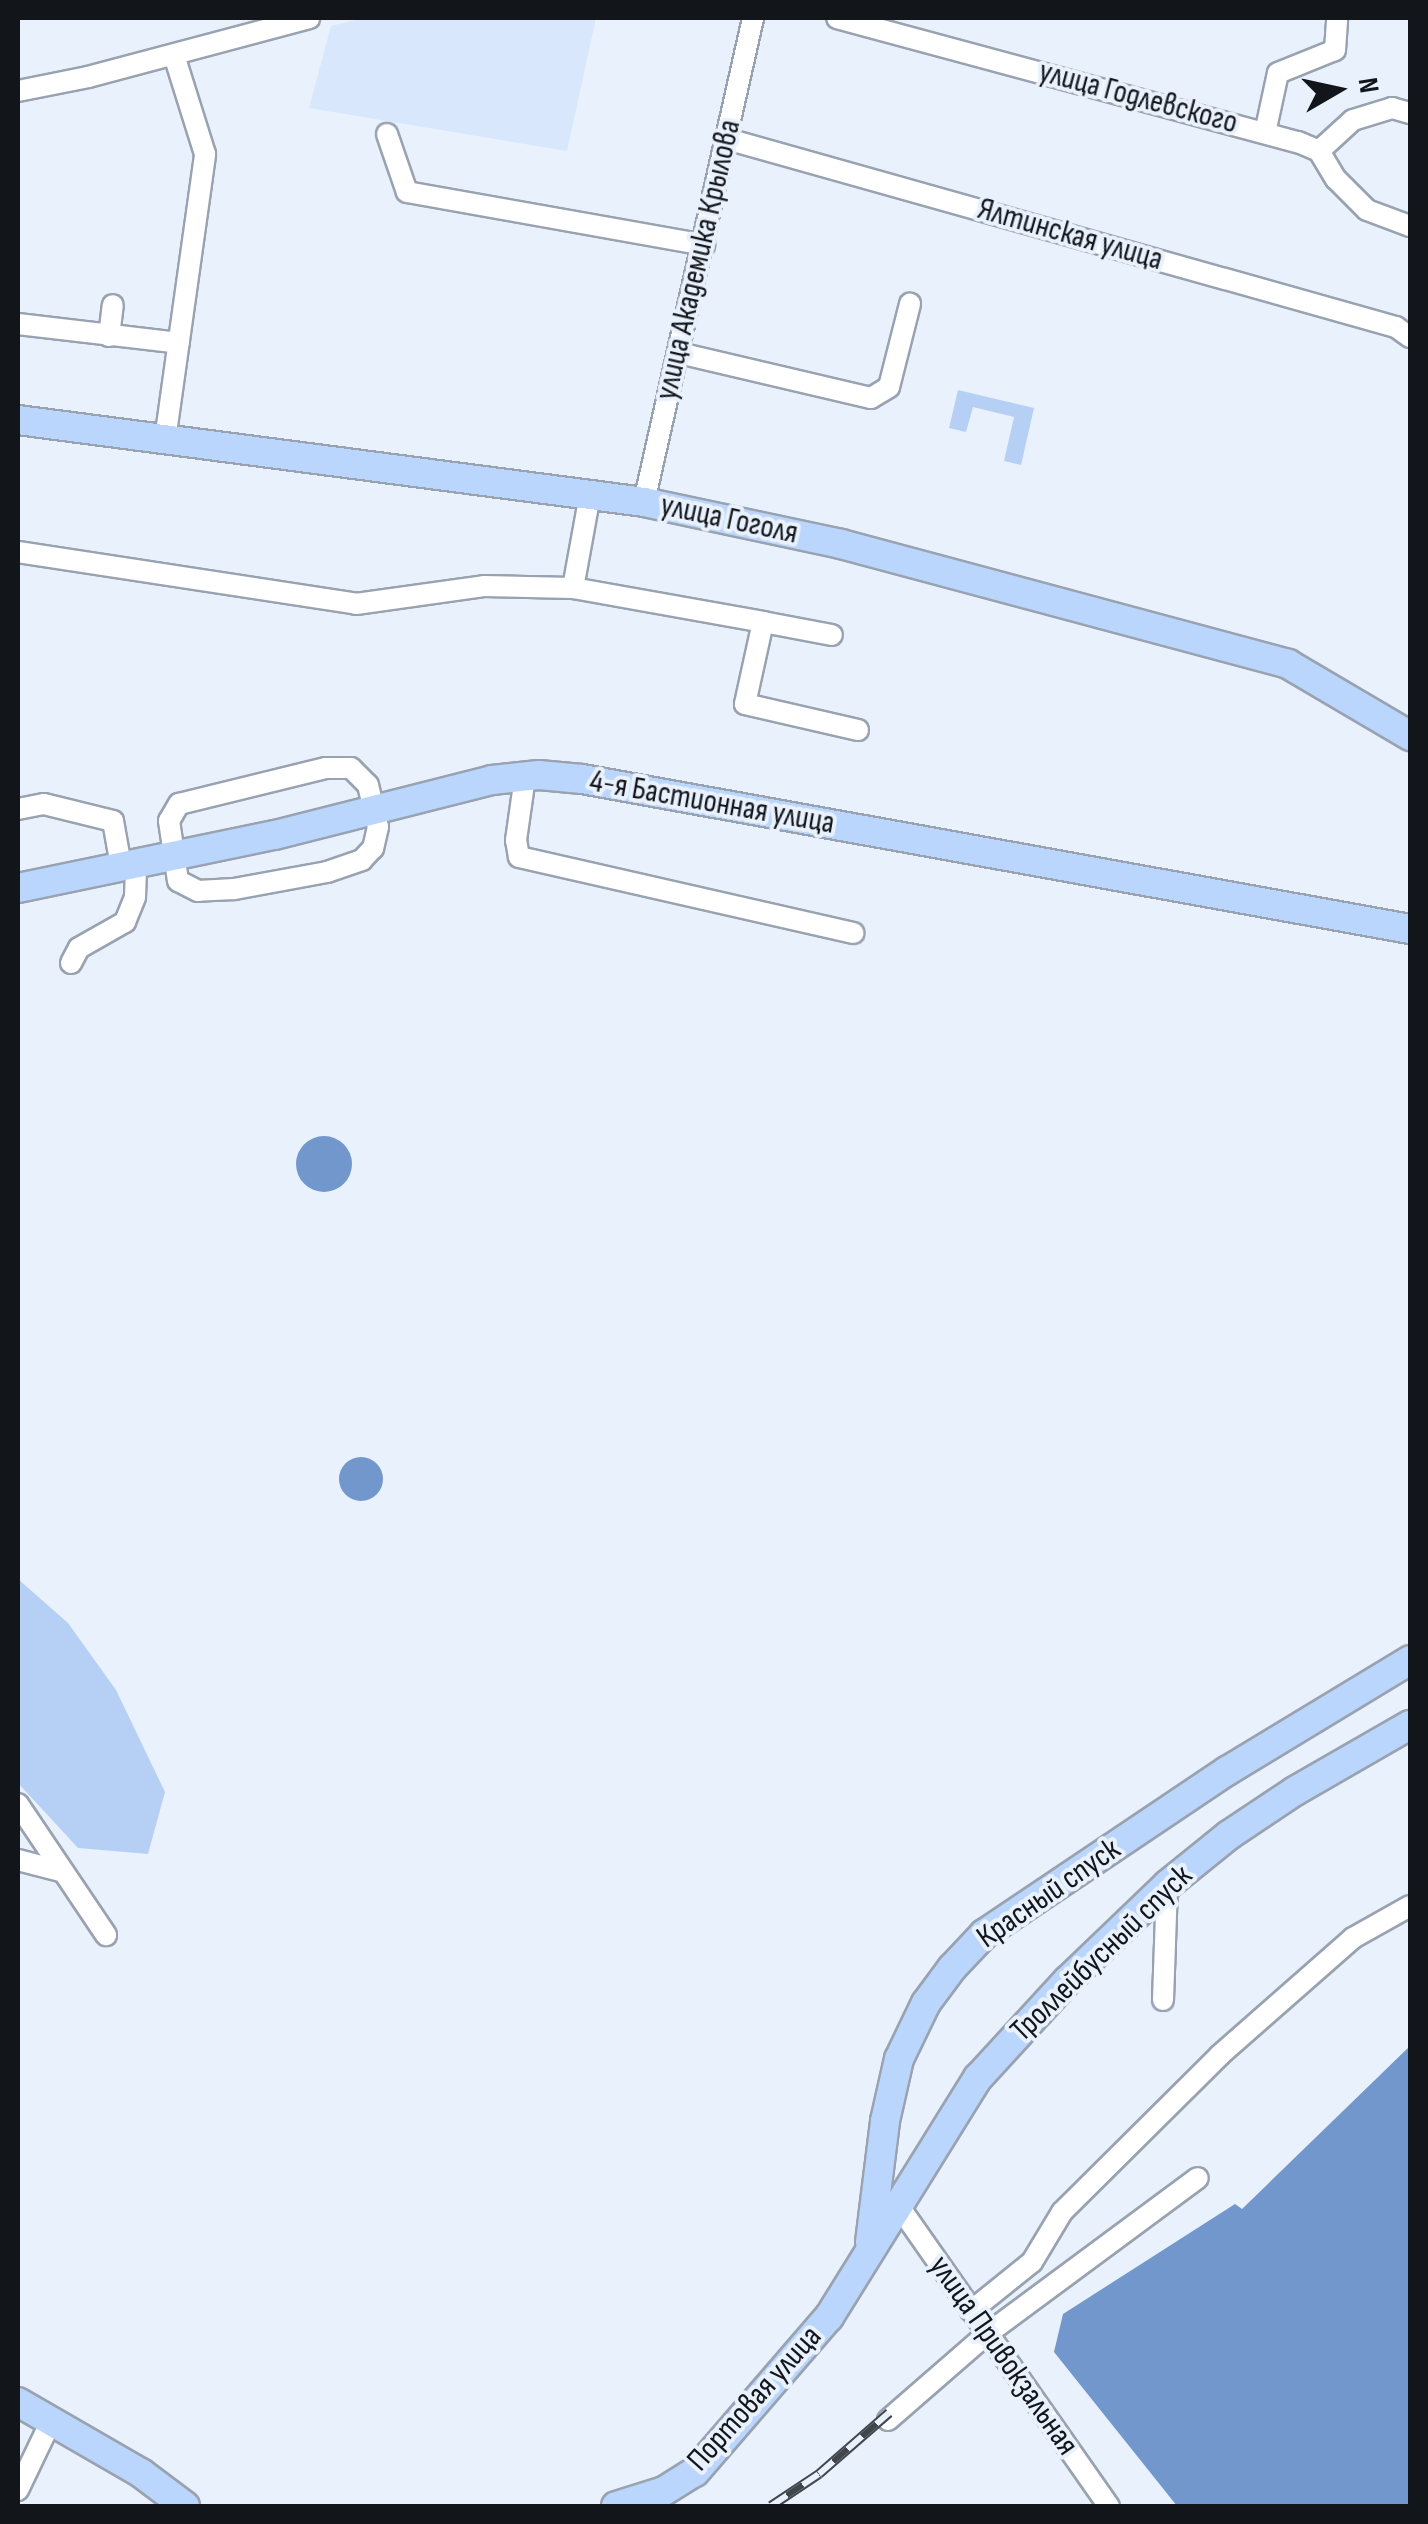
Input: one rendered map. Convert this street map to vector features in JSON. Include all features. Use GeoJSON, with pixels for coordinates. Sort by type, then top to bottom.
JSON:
{"type":"FeatureCollection","features":[{"type":"Feature","properties":{"kind":"main road","name":"улица Гоголя"},"geometry":{"type":"LineString","coordinates":[[18,420],[167,428],[644,502],[840,544],[1288,664],[1410,736]]}},
{"type":"Feature","properties":{"kind":"main road","name":"4-я Бастионная улица"},"geometry":{"type":"LineString","coordinates":[[18,888],[525,776],[582,778],[1410,929]]}},
{"type":"Feature","properties":{"kind":"main road","name":"Красный спуск"},"geometry":{"type":"LineString","coordinates":[[868,2258],[892,2082],[910,2031],[952,1968],[984,1934],[1049,1890],[1228,1771],[1410,1660]]}},
{"type":"Feature","properties":{"kind":"main road","name":"Троллейбусный спуск"},"geometry":{"type":"LineString","coordinates":[[868,2258],[978,2078],[1066,1981],[1228,1835],[1295,1791],[1410,1726]]}},
{"type":"Feature","properties":{"kind":"main road","name":"Портовая улица"},"geometry":{"type":"LineString","coordinates":[[616,2506],[664,2490],[695,2472],[829,2318],[868,2258]]}},
{"type":"Feature","properties":{"kind":"main road"},"geometry":{"type":"LineString","coordinates":[[18,2402],[52,2418],[186,2506]]}},
{"type":"Feature","properties":{"kind":"main road"},"geometry":{"type":"LineString","coordinates":[[141,2474],[159,2506]]}},
{"type":"Feature","properties":{"kind":"street"},"geometry":{"type":"LineString","coordinates":[[18,91],[174,55],[309,18]]}},
{"type":"Feature","properties":{"kind":"street","name":"улица Академика Крылова"},"geometry":{"type":"LineString","coordinates":[[644,502],[753,18]]}},
{"type":"Feature","properties":{"kind":"street","name":"улица Годлевского"},"geometry":{"type":"LineString","coordinates":[[837,18],[1320,151]]}},
{"type":"Feature","properties":{"kind":"street"},"geometry":{"type":"LineString","coordinates":[[1265,133],[1278,73],[1335,50],[1337,18]]}},
{"type":"Feature","properties":{"kind":"street"},"geometry":{"type":"LineString","coordinates":[[167,428],[206,154],[174,55]]}},
{"type":"Feature","properties":{"kind":"street"},"geometry":{"type":"LineString","coordinates":[[1410,113],[1392,108],[1353,120],[1320,151],[1336,179],[1368,210],[1410,226]]}},
{"type":"Feature","properties":{"kind":"street"},"geometry":{"type":"LineString","coordinates":[[388,134],[407,192],[704,245]]}},
{"type":"Feature","properties":{"kind":"street","name":"Ялтинская улица"},"geometry":{"type":"LineString","coordinates":[[727,139],[1396,327],[1410,338]]}},
{"type":"Feature","properties":{"kind":"street"},"geometry":{"type":"LineString","coordinates":[[679,352],[872,398],[889,386],[910,304]]}},
{"type":"Feature","properties":{"kind":"street"},"geometry":{"type":"LineString","coordinates":[[109,336],[113,305]]}},
{"type":"Feature","properties":{"kind":"street"},"geometry":{"type":"LineString","coordinates":[[18,324],[179,344]]}},
{"type":"Feature","properties":{"kind":"street"},"geometry":{"type":"LineString","coordinates":[[573,588],[590,494]]}},
{"type":"Feature","properties":{"kind":"street"},"geometry":{"type":"LineString","coordinates":[[18,552],[356,604],[484,586],[573,588],[832,635]]}},
{"type":"Feature","properties":{"kind":"street"},"geometry":{"type":"LineString","coordinates":[[764,622],[746,704],[858,730]]}},
{"type":"Feature","properties":{"kind":"street"},"geometry":{"type":"LineString","coordinates":[[326,768],[352,768],[368,785],[375,810],[378,826],[373,848],[362,860],[327,872],[198,891],[178,882],[171,856],[169,821],[179,804],[326,768]]}},
{"type":"Feature","properties":{"kind":"street"},"geometry":{"type":"LineString","coordinates":[[525,776],[516,840],[519,857],[852,933]]}},
{"type":"Feature","properties":{"kind":"street"},"geometry":{"type":"LineString","coordinates":[[18,809],[44,804],[113,821],[129,865],[135,898],[125,922],[79,948],[71,963]]}},
{"type":"Feature","properties":{"kind":"street"},"geometry":{"type":"LineString","coordinates":[[18,1804],[106,1935]]}},
{"type":"Feature","properties":{"kind":"street"},"geometry":{"type":"LineString","coordinates":[[18,1860],[60,1870]]}},
{"type":"Feature","properties":{"kind":"street"},"geometry":{"type":"LineString","coordinates":[[1163,2000],[1167,1886]]}},
{"type":"Feature","properties":{"kind":"street"},"geometry":{"type":"LineString","coordinates":[[971,2311],[1032,2262],[1062,2212],[1220,2054],[1353,1938],[1410,1906]]}},
{"type":"Feature","properties":{"kind":"street"},"geometry":{"type":"LineString","coordinates":[[888,2420],[987,2334],[1198,2178]]}},
{"type":"Feature","properties":{"kind":"street","name":"улица Привокзальная"},"geometry":{"type":"LineString","coordinates":[[898,2205],[1109,2506]]}},
{"type":"Feature","properties":{"kind":"street"},"geometry":{"type":"LineString","coordinates":[[18,2490],[52,2418]]}},
{"type":"Feature","properties":{"kind":"shaded area"},"geometry":{"type":"Polygon","coordinates":[[[364,18],[596,18],[567,151],[309,108],[331,26],[364,18]]]}},
{"type":"Feature","properties":{"kind":"shaded area"},"geometry":{"type":"Polygon","coordinates":[[[958,390],[1034,408],[1021,465],[1004,461],[1014,417],[973,407],[966,432],[949,428],[958,390]]]}},
{"type":"Feature","properties":{"kind":"shaded area"},"geometry":{"type":"Polygon","coordinates":[[[324,1136],[344,1144],[352,1164],[344,1184],[324,1192],[304,1184],[296,1164],[304,1144],[324,1136]]]}},
{"type":"Feature","properties":{"kind":"shaded area"},"geometry":{"type":"Polygon","coordinates":[[[361,1457],[377,1463],[383,1479],[377,1495],[361,1501],[345,1495],[339,1479],[345,1463],[361,1457]]]}},
{"type":"Feature","properties":{"kind":"shaded area"},"geometry":{"type":"Polygon","coordinates":[[[18,1579],[68,1623],[116,1690],[165,1792],[148,1854],[78,1848],[18,1783],[18,1579]]]}},
{"type":"Feature","properties":{"kind":"shaded area"},"geometry":{"type":"Polygon","coordinates":[[[1410,2046],[1410,2506],[1177,2506],[1054,2352],[1063,2314],[1235,2204],[1242,2209],[1410,2046]]]}},
{"type":"Feature","properties":{"kind":"railway"},"geometry":{"type":"LineString","coordinates":[[771,2506],[819,2474],[889,2413]]}}]}
